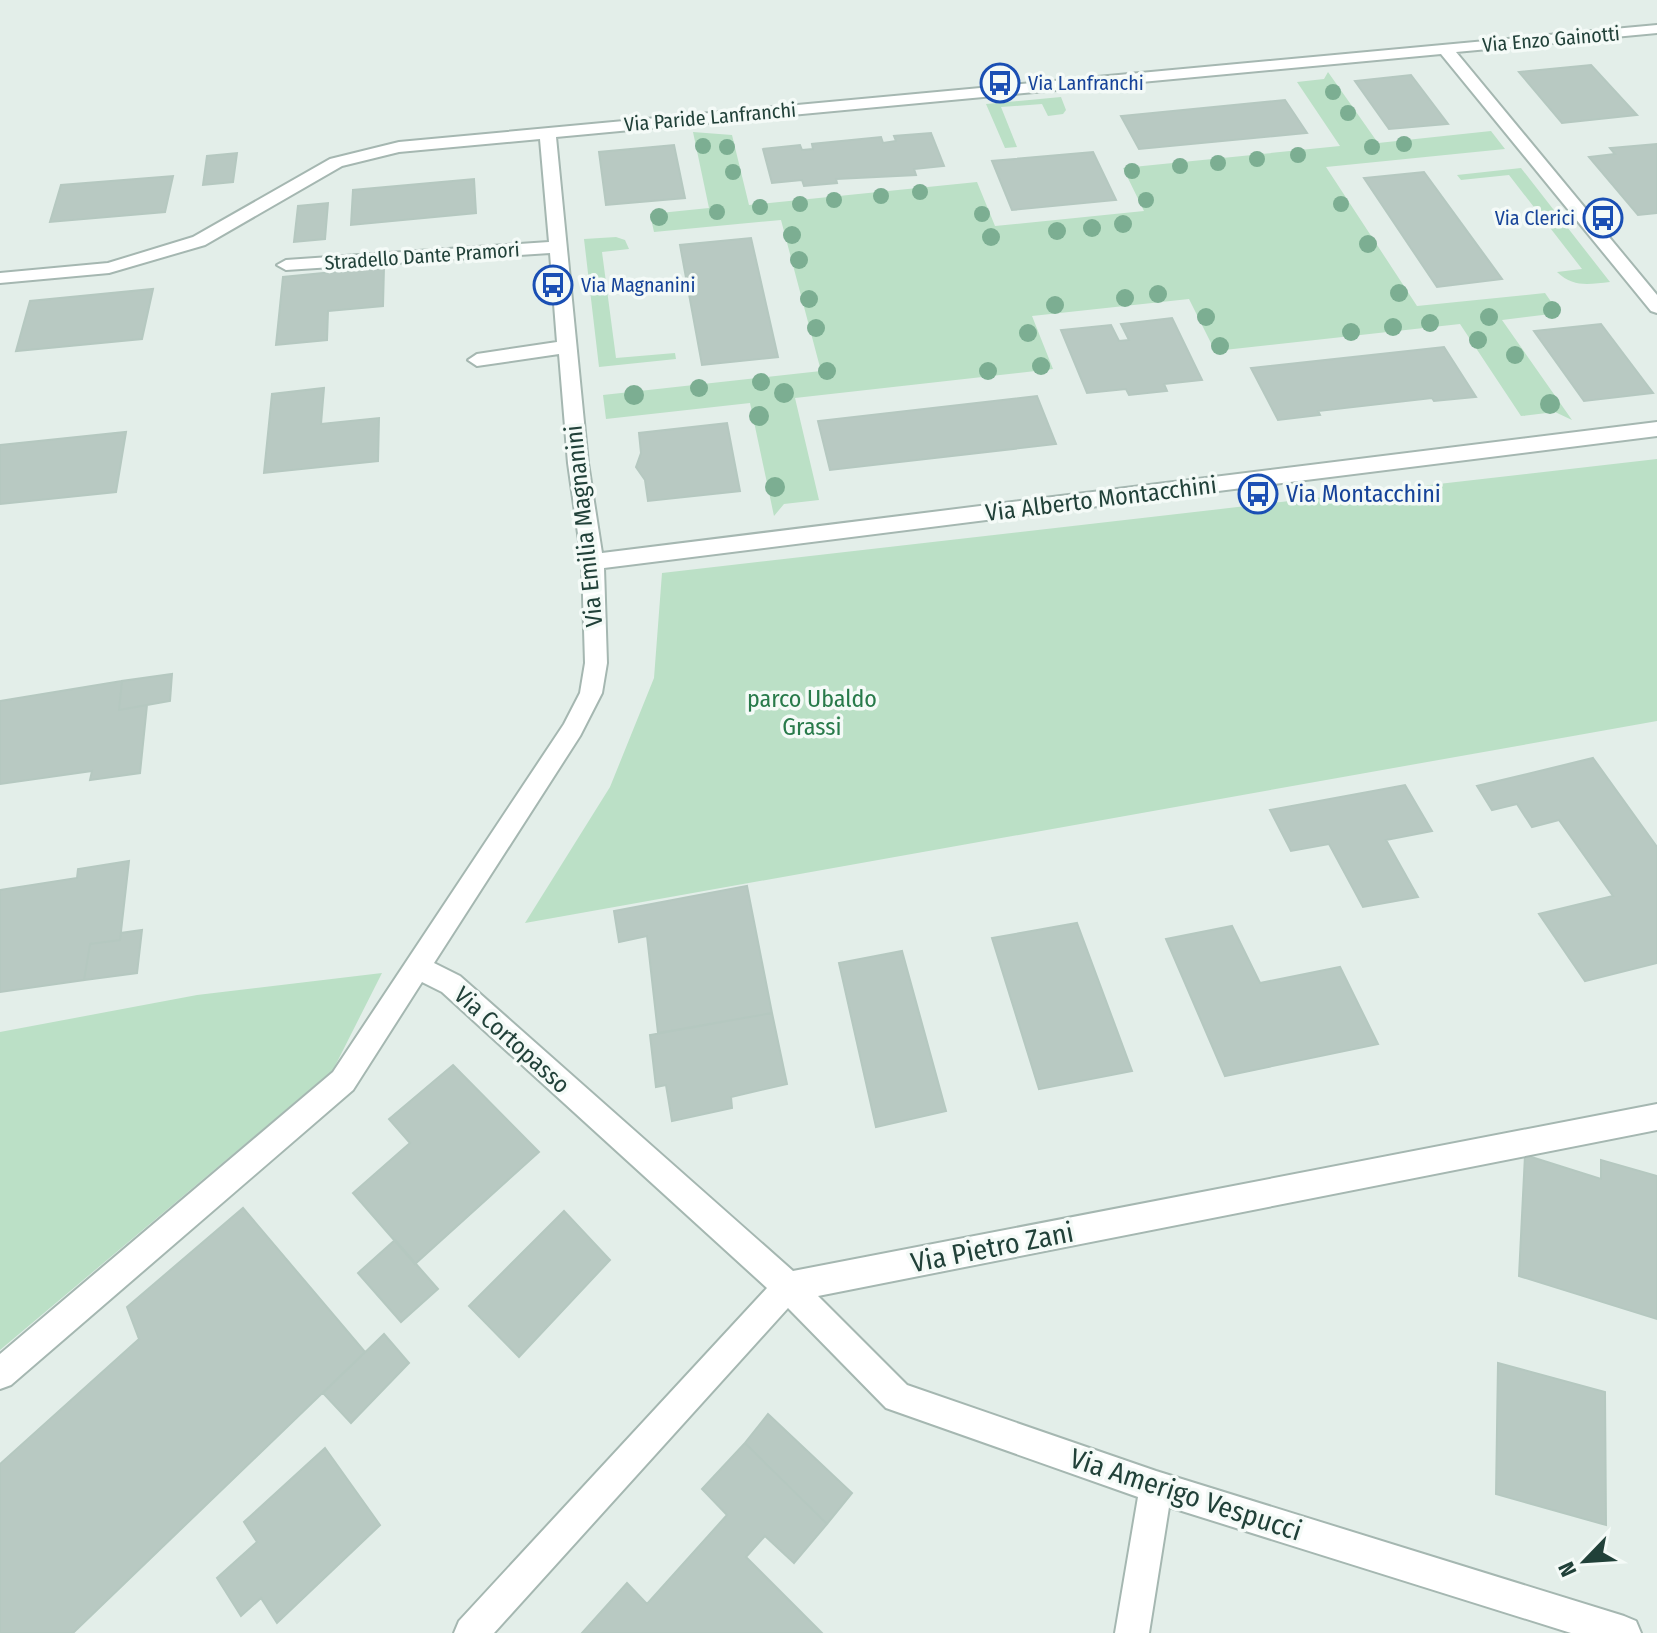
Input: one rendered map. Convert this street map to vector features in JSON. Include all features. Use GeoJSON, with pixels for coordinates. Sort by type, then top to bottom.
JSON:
{"type":"FeatureCollection","features":[{"type":"Feature","properties":{"kind":"street","name":"Via Enzo Gainotti"},"geometry":{"type":"LineString","coordinates":[[1445,49],[1657,29]]}},
{"type":"Feature","properties":{"kind":"street","name":"Via Paride Lanfranchi"},"geometry":{"type":"LineString","coordinates":[[0,278],[109,268],[199,241],[336,162],[399,147],[1445,49]]}},
{"type":"Feature","properties":{"kind":"street"},"geometry":{"type":"LineString","coordinates":[[1445,49],[1657,307]]}},
{"type":"Feature","properties":{"kind":"street","name":"Via Emilia Magnanini"},"geometry":{"type":"LineString","coordinates":[[419,968],[572,730],[591,693],[596,663],[593,562],[578,463],[547,132]]}},
{"type":"Feature","properties":{"kind":"street","name":"Stradello Dante Pramori"},"geometry":{"type":"LineString","coordinates":[[286,265],[558,247]]}},
{"type":"Feature","properties":{"kind":"street"},"geometry":{"type":"LineString","coordinates":[[477,360],[567,347]]}},
{"type":"Feature","properties":{"kind":"street","name":"Via Alberto Montacchini"},"geometry":{"type":"LineString","coordinates":[[593,562],[1657,429]]}},
{"type":"Feature","properties":{"kind":"street"},"geometry":{"type":"LineString","coordinates":[[0,1374],[343,1081],[419,968]]}},
{"type":"Feature","properties":{"kind":"street","name":"Via Cortopasso"},"geometry":{"type":"LineString","coordinates":[[419,968],[451,984],[788,1287]]}},
{"type":"Feature","properties":{"kind":"street","name":"Via Pietro Zani"},"geometry":{"type":"LineString","coordinates":[[788,1287],[1657,1117]]}},
{"type":"Feature","properties":{"kind":"street"},"geometry":{"type":"LineString","coordinates":[[471,1633],[788,1287]]}},
{"type":"Feature","properties":{"kind":"street","name":"Via Amerigo Vespucci"},"geometry":{"type":"LineString","coordinates":[[788,1287],[897,1397],[1156,1487],[1620,1632]]}},
{"type":"Feature","properties":{"kind":"street"},"geometry":{"type":"LineString","coordinates":[[1132,1633],[1156,1487]]}},
{"type":"Feature","properties":{"kind":"green space"},"geometry":{"type":"Polygon","coordinates":[[[1328,72],[1378,143],[1491,131],[1505,149],[1326,167],[1417,306],[1545,293],[1559,313],[1502,320],[1572,420],[1555,412],[1521,416],[1460,324],[1215,351],[1189,299],[1032,316],[1053,369],[795,398],[819,500],[784,504],[774,516],[750,403],[606,419],[603,395],[821,371],[781,220],[654,232],[650,214],[709,208],[693,132],[732,135],[749,205],[977,182],[995,226],[1144,211],[1123,168],[1340,146],[1297,82],[1324,79],[1328,72]]]}},
{"type":"Feature","properties":{"kind":"green space"},"geometry":{"type":"Polygon","coordinates":[[[1061,97],[1066,110],[1063,114],[1048,116],[1042,104],[1001,107],[1017,147],[1005,148],[986,104],[1061,97]]]}},
{"type":"Feature","properties":{"kind":"green space"},"geometry":{"type":"Polygon","coordinates":[[[1521,168],[1610,282],[1576,283],[1557,272],[1582,269],[1509,175],[1461,180],[1457,175],[1521,168]]]}},
{"type":"Feature","properties":{"kind":"green space"},"geometry":{"type":"Polygon","coordinates":[[[616,237],[625,240],[629,249],[602,252],[616,358],[675,353],[676,359],[599,367],[584,239],[616,237]]]}},
{"type":"Feature","properties":{"kind":"green space","name":"parco Ubaldo Grassi"},"geometry":{"type":"Polygon","coordinates":[[[1657,459],[1657,721],[525,923],[610,787],[654,678],[662,573],[1657,459]]]}},
{"type":"Feature","properties":{"kind":"green space"},"geometry":{"type":"Polygon","coordinates":[[[382,973],[333,1070],[0,1350],[0,1032],[197,995],[382,973]]]}},
{"type":"Feature","properties":{"kind":"building"},"geometry":{"type":"Polygon","coordinates":[[[1591,65],[1637,115],[1562,123],[1519,72],[1591,65]]]}},
{"type":"Feature","properties":{"kind":"building"},"geometry":{"type":"Polygon","coordinates":[[[1411,75],[1448,124],[1389,129],[1355,81],[1411,75]]]}},
{"type":"Feature","properties":{"kind":"building"},"geometry":{"type":"Polygon","coordinates":[[[1285,100],[1307,133],[1139,149],[1121,116],[1285,100]]]}},
{"type":"Feature","properties":{"kind":"building"},"geometry":{"type":"Polygon","coordinates":[[[931,133],[944,166],[914,169],[916,175],[836,179],[837,183],[804,186],[802,180],[772,183],[763,149],[800,145],[802,150],[813,149],[812,144],[881,137],[883,143],[896,141],[894,136],[931,133]]]}},
{"type":"Feature","properties":{"kind":"building"},"geometry":{"type":"Polygon","coordinates":[[[1657,144],[1657,213],[1638,215],[1589,157],[1615,154],[1610,148],[1657,144]]]}},
{"type":"Feature","properties":{"kind":"building"},"geometry":{"type":"Polygon","coordinates":[[[674,145],[685,198],[606,205],[599,152],[674,145]]]}},
{"type":"Feature","properties":{"kind":"building"},"geometry":{"type":"Polygon","coordinates":[[[1093,152],[1116,200],[1012,210],[992,161],[1093,152]]]}},
{"type":"Feature","properties":{"kind":"building"},"geometry":{"type":"Polygon","coordinates":[[[237,153],[233,182],[203,185],[207,156],[237,153]]]}},
{"type":"Feature","properties":{"kind":"building"},"geometry":{"type":"Polygon","coordinates":[[[1424,172],[1502,279],[1437,287],[1364,178],[1424,172]]]}},
{"type":"Feature","properties":{"kind":"building"},"geometry":{"type":"Polygon","coordinates":[[[173,176],[165,212],[50,222],[61,185],[173,176]]]}},
{"type":"Feature","properties":{"kind":"building"},"geometry":{"type":"Polygon","coordinates":[[[474,179],[476,213],[351,225],[353,190],[474,179]]]}},
{"type":"Feature","properties":{"kind":"building"},"geometry":{"type":"Polygon","coordinates":[[[328,203],[325,239],[294,242],[298,206],[328,203]]]}},
{"type":"Feature","properties":{"kind":"building"},"geometry":{"type":"Polygon","coordinates":[[[751,238],[778,357],[702,365],[680,245],[751,238]]]}},
{"type":"Feature","properties":{"kind":"building"},"geometry":{"type":"Polygon","coordinates":[[[384,267],[383,306],[328,311],[327,340],[276,345],[283,277],[384,267]]]}},
{"type":"Feature","properties":{"kind":"building"},"geometry":{"type":"Polygon","coordinates":[[[153,289],[142,339],[16,351],[30,301],[153,289]]]}},
{"type":"Feature","properties":{"kind":"building"},"geometry":{"type":"Polygon","coordinates":[[[1172,318],[1202,380],[1164,384],[1167,391],[1129,395],[1126,389],[1087,393],[1061,330],[1111,325],[1119,341],[1129,340],[1121,324],[1172,318]]]}},
{"type":"Feature","properties":{"kind":"building"},"geometry":{"type":"Polygon","coordinates":[[[1601,324],[1653,393],[1584,401],[1534,331],[1601,324]]]}},
{"type":"Feature","properties":{"kind":"building"},"geometry":{"type":"Polygon","coordinates":[[[1444,347],[1476,397],[1434,401],[1432,398],[1318,411],[1320,415],[1278,420],[1251,368],[1444,347]]]}},
{"type":"Feature","properties":{"kind":"building"},"geometry":{"type":"Polygon","coordinates":[[[324,388],[321,424],[379,418],[378,461],[264,473],[272,394],[324,388]]]}},
{"type":"Feature","properties":{"kind":"building"},"geometry":{"type":"Polygon","coordinates":[[[1037,396],[1056,444],[830,470],[818,421],[1037,396]]]}},
{"type":"Feature","properties":{"kind":"building"},"geometry":{"type":"Polygon","coordinates":[[[727,423],[740,491],[648,501],[645,480],[636,467],[641,453],[639,433],[727,423]]]}},
{"type":"Feature","properties":{"kind":"building"},"geometry":{"type":"Polygon","coordinates":[[[126,432],[116,492],[0,504],[0,445],[126,432]]]}},
{"type":"Feature","properties":{"kind":"building"},"geometry":{"type":"Polygon","coordinates":[[[172,674],[170,701],[119,710],[122,681],[172,674]]]}},
{"type":"Feature","properties":{"kind":"building"},"geometry":{"type":"Polygon","coordinates":[[[122,681],[119,710],[147,705],[140,773],[90,780],[92,771],[0,784],[0,701],[122,681]]]}},
{"type":"Feature","properties":{"kind":"building"},"geometry":{"type":"Polygon","coordinates":[[[1593,758],[1657,847],[1657,963],[1585,981],[1539,914],[1613,896],[1559,820],[1532,827],[1517,804],[1492,810],[1477,786],[1593,758]]]}},
{"type":"Feature","properties":{"kind":"building"},"geometry":{"type":"Polygon","coordinates":[[[1405,785],[1432,831],[1386,840],[1418,897],[1363,907],[1329,844],[1291,851],[1270,810],[1405,785]]]}},
{"type":"Feature","properties":{"kind":"building"},"geometry":{"type":"Polygon","coordinates":[[[129,861],[120,940],[90,944],[84,980],[0,992],[0,890],[77,878],[78,869],[129,861]]]}},
{"type":"Feature","properties":{"kind":"building"},"geometry":{"type":"Polygon","coordinates":[[[747,886],[772,1013],[658,1033],[647,936],[619,942],[614,911],[747,886]]]}},
{"type":"Feature","properties":{"kind":"building"},"geometry":{"type":"Polygon","coordinates":[[[1077,923],[1132,1071],[1039,1089],[992,938],[1077,923]]]}},
{"type":"Feature","properties":{"kind":"building"},"geometry":{"type":"Polygon","coordinates":[[[1232,926],[1260,983],[1340,967],[1378,1044],[1225,1076],[1166,939],[1232,926]]]}},
{"type":"Feature","properties":{"kind":"building"},"geometry":{"type":"Polygon","coordinates":[[[142,930],[137,973],[84,980],[90,944],[120,940],[121,933],[142,930]]]}},
{"type":"Feature","properties":{"kind":"building"},"geometry":{"type":"Polygon","coordinates":[[[902,951],[946,1111],[876,1127],[839,963],[902,951]]]}},
{"type":"Feature","properties":{"kind":"building"},"geometry":{"type":"Polygon","coordinates":[[[772,1013],[787,1084],[731,1097],[732,1108],[672,1121],[666,1085],[656,1087],[650,1035],[772,1013]]]}},
{"type":"Feature","properties":{"kind":"building"},"geometry":{"type":"Polygon","coordinates":[[[453,1065],[539,1152],[415,1264],[353,1193],[410,1143],[389,1119],[453,1065]]]}},
{"type":"Feature","properties":{"kind":"building"},"geometry":{"type":"Polygon","coordinates":[[[1525,1155],[1601,1179],[1601,1160],[1657,1176],[1657,1319],[1519,1276],[1525,1155]]]}},
{"type":"Feature","properties":{"kind":"building"},"geometry":{"type":"Polygon","coordinates":[[[243,1208],[365,1352],[73,1633],[0,1633],[0,1464],[139,1339],[127,1307],[243,1208]]]}},
{"type":"Feature","properties":{"kind":"building"},"geometry":{"type":"Polygon","coordinates":[[[564,1211],[610,1260],[519,1357],[469,1306],[564,1211]]]}},
{"type":"Feature","properties":{"kind":"building"},"geometry":{"type":"Polygon","coordinates":[[[395,1240],[438,1289],[401,1322],[358,1273],[395,1240]]]}},
{"type":"Feature","properties":{"kind":"building"},"geometry":{"type":"Polygon","coordinates":[[[384,1334],[409,1363],[351,1423],[323,1393],[384,1334]]]}},
{"type":"Feature","properties":{"kind":"building"},"geometry":{"type":"Polygon","coordinates":[[[1498,1363],[1605,1392],[1606,1525],[1496,1494],[1498,1363]]]}},
{"type":"Feature","properties":{"kind":"building"},"geometry":{"type":"Polygon","coordinates":[[[768,1414],[852,1493],[827,1524],[745,1443],[768,1414]]]}},
{"type":"Feature","properties":{"kind":"building"},"geometry":{"type":"Polygon","coordinates":[[[745,1443],[827,1524],[794,1563],[765,1536],[746,1557],[822,1633],[582,1633],[627,1583],[647,1604],[727,1515],[702,1489],[745,1443]]]}},
{"type":"Feature","properties":{"kind":"building"},"geometry":{"type":"Polygon","coordinates":[[[325,1448],[380,1525],[277,1623],[261,1598],[241,1616],[217,1578],[257,1542],[244,1522],[325,1448]]]}},
{"type":"Feature","properties":{"kind":"place","name":"Via Lanfranchi"},"geometry":{"type":"Point","coordinates":[1000,83]}},
{"type":"Feature","properties":{"kind":"place","name":"Via Clerici"},"geometry":{"type":"Point","coordinates":[1603,218]}},
{"type":"Feature","properties":{"kind":"place","name":"Via Magnanini"},"geometry":{"type":"Point","coordinates":[553,285]}},
{"type":"Feature","properties":{"kind":"place","name":"Via Montacchini"},"geometry":{"type":"Point","coordinates":[1258,494]}}]}
